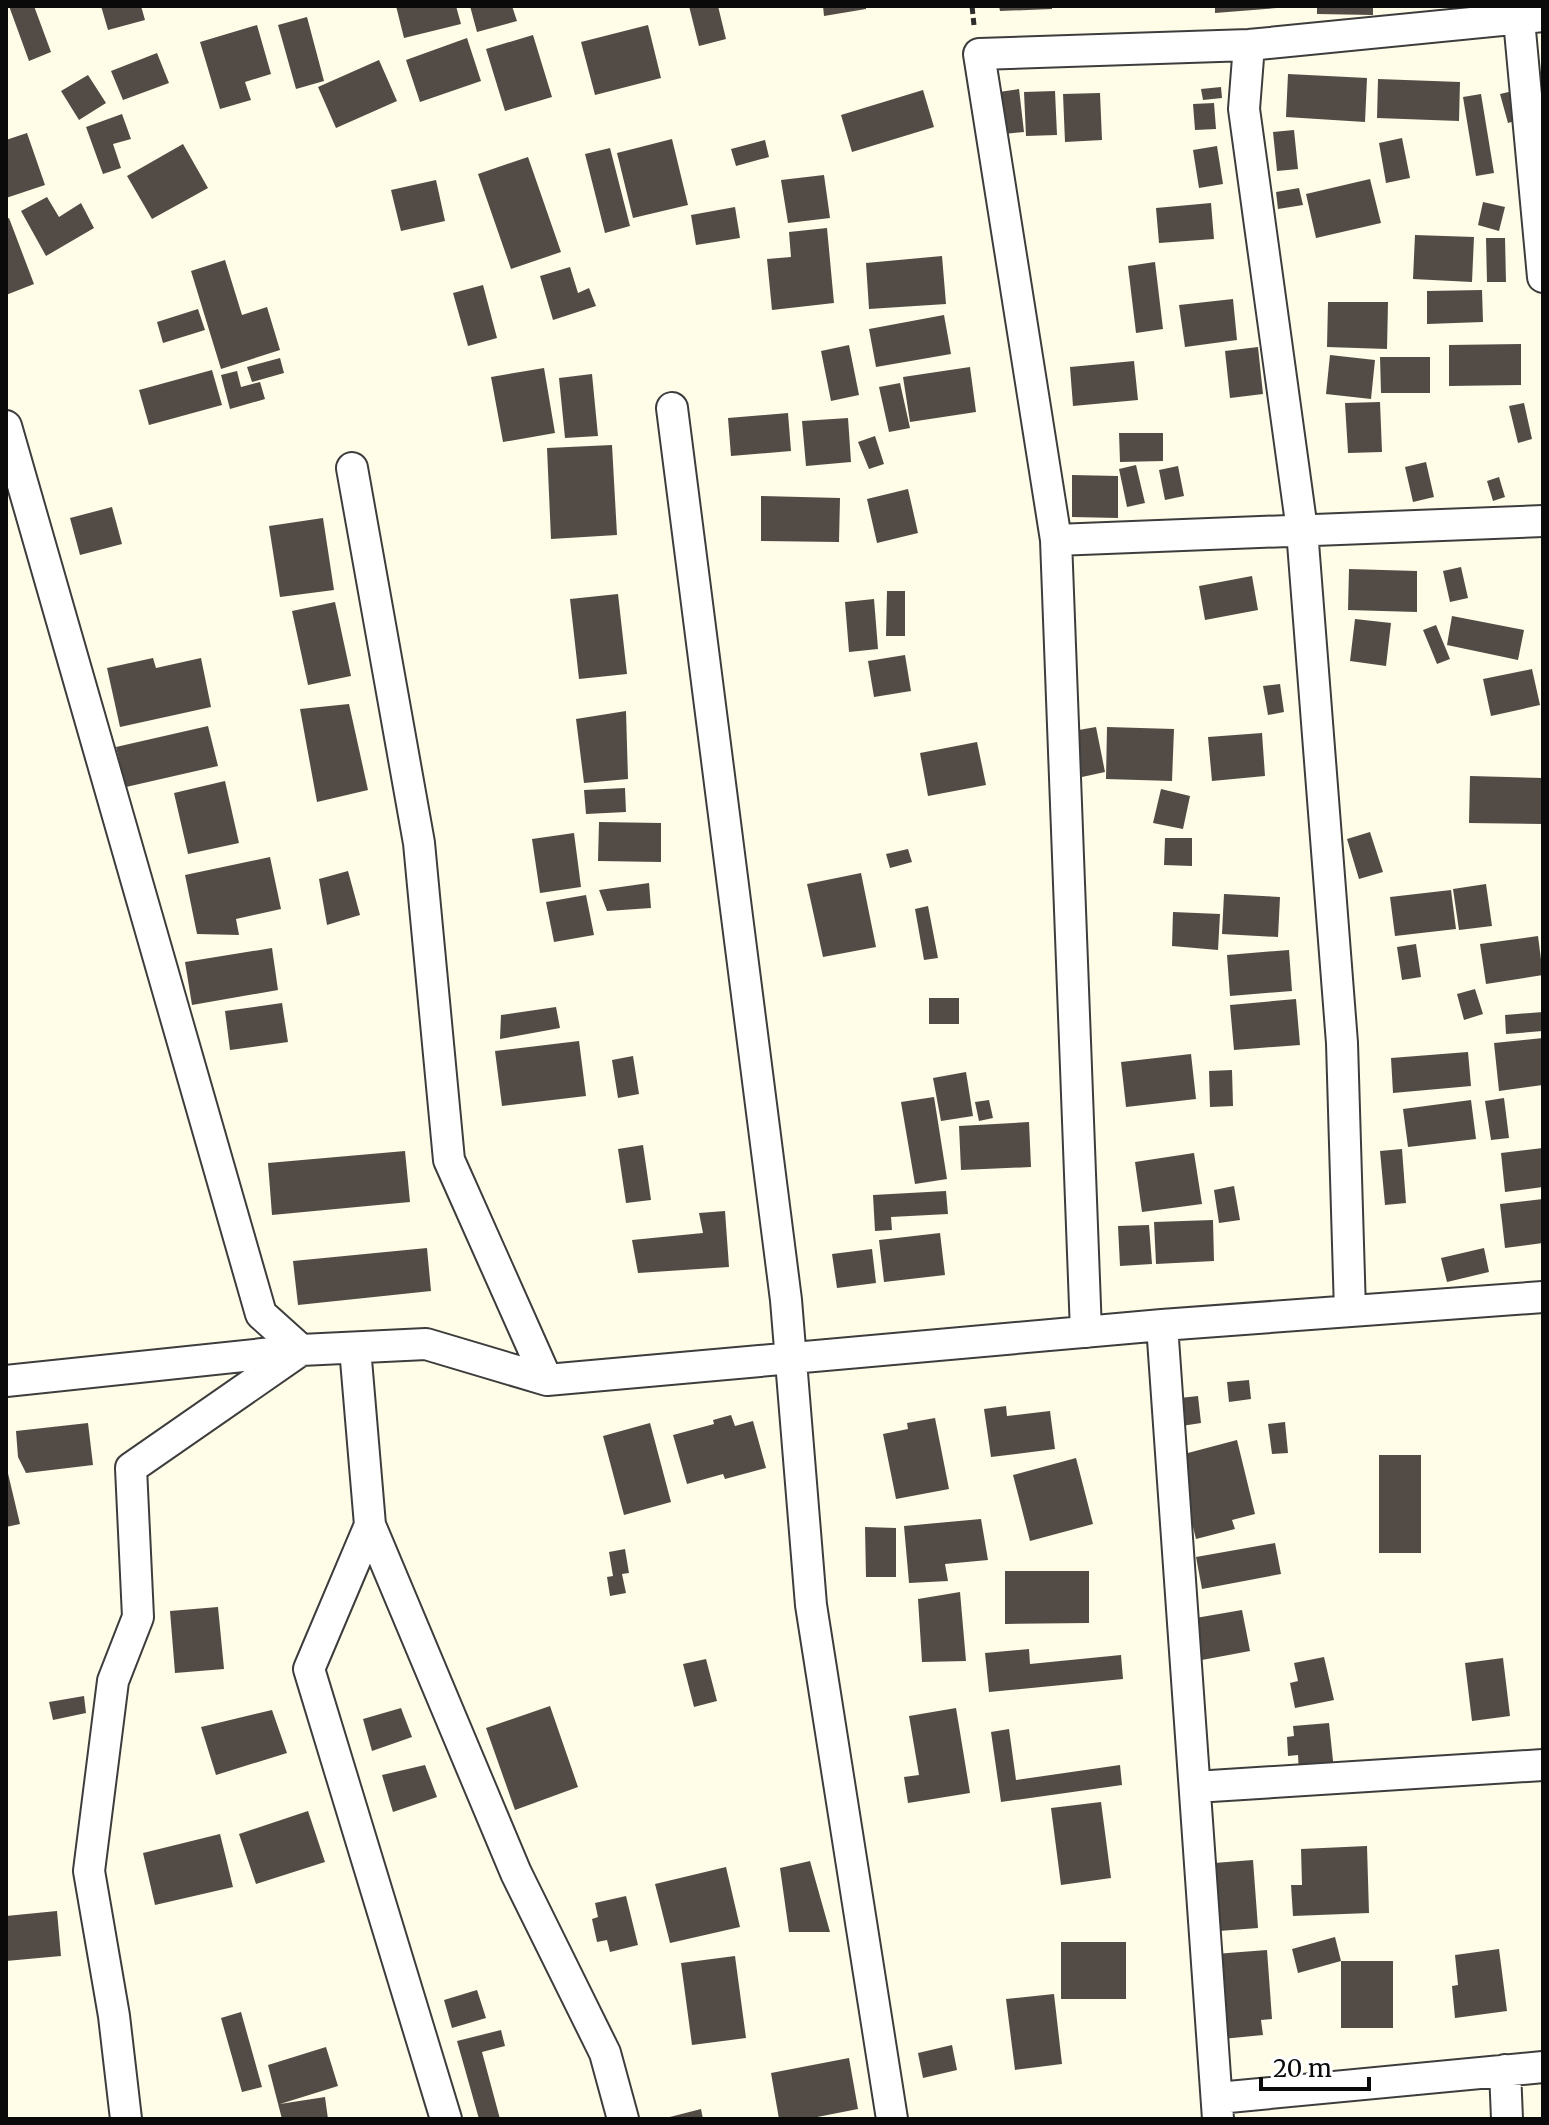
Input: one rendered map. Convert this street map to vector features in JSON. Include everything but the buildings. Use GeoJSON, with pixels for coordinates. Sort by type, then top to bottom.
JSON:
{"type":"FeatureCollection","features":[{"type":"Feature","properties":{"kind":"street"},"geometry":{"type":"LineString","coordinates":[[1086,1332],[1056,540],[979,54],[1249,45],[1531,18],[1543,277]]}},
{"type":"Feature","properties":{"kind":"street"},"geometry":{"type":"LineString","coordinates":[[1249,45],[1244,109],[1302,530],[1342,1043],[1350,1311]]}},
{"type":"Feature","properties":{"kind":"street"},"geometry":{"type":"LineString","coordinates":[[672,408],[774,1206],[791,1357],[811,1605],[892,2119]]}},
{"type":"Feature","properties":{"kind":"street"},"geometry":{"type":"LineString","coordinates":[[6,426],[261,1314],[301,1350]]}},
{"type":"Feature","properties":{"kind":"street"},"geometry":{"type":"LineString","coordinates":[[352,468],[419,843],[449,1160],[547,1380]]}},
{"type":"Feature","properties":{"kind":"street"},"geometry":{"type":"LineString","coordinates":[[1056,540],[1543,521]]}},
{"type":"Feature","properties":{"kind":"street"},"geometry":{"type":"LineString","coordinates":[[6,1381],[301,1350],[426,1344],[547,1380],[1162,1325],[1543,1297]]}},
{"type":"Feature","properties":{"kind":"street"},"geometry":{"type":"LineString","coordinates":[[1162,1325],[1218,2108],[1543,2067]]}},
{"type":"Feature","properties":{"kind":"street"},"geometry":{"type":"LineString","coordinates":[[355,1348],[370,1525],[516,1873],[605,2053],[623,2119]]}},
{"type":"Feature","properties":{"kind":"street"},"geometry":{"type":"LineString","coordinates":[[126,2119],[114,2016],[89,1871],[113,1681],[138,1617],[131,1468],[301,1350]]}},
{"type":"Feature","properties":{"kind":"street"},"geometry":{"type":"LineString","coordinates":[[370,1525],[309,1669],[446,2119]]}},
{"type":"Feature","properties":{"kind":"street"},"geometry":{"type":"LineString","coordinates":[[1195,1787],[1543,1765]]}},
{"type":"Feature","properties":{"kind":"street"},"geometry":{"type":"LineString","coordinates":[[1505,2070],[1507,2119]]}}]}
